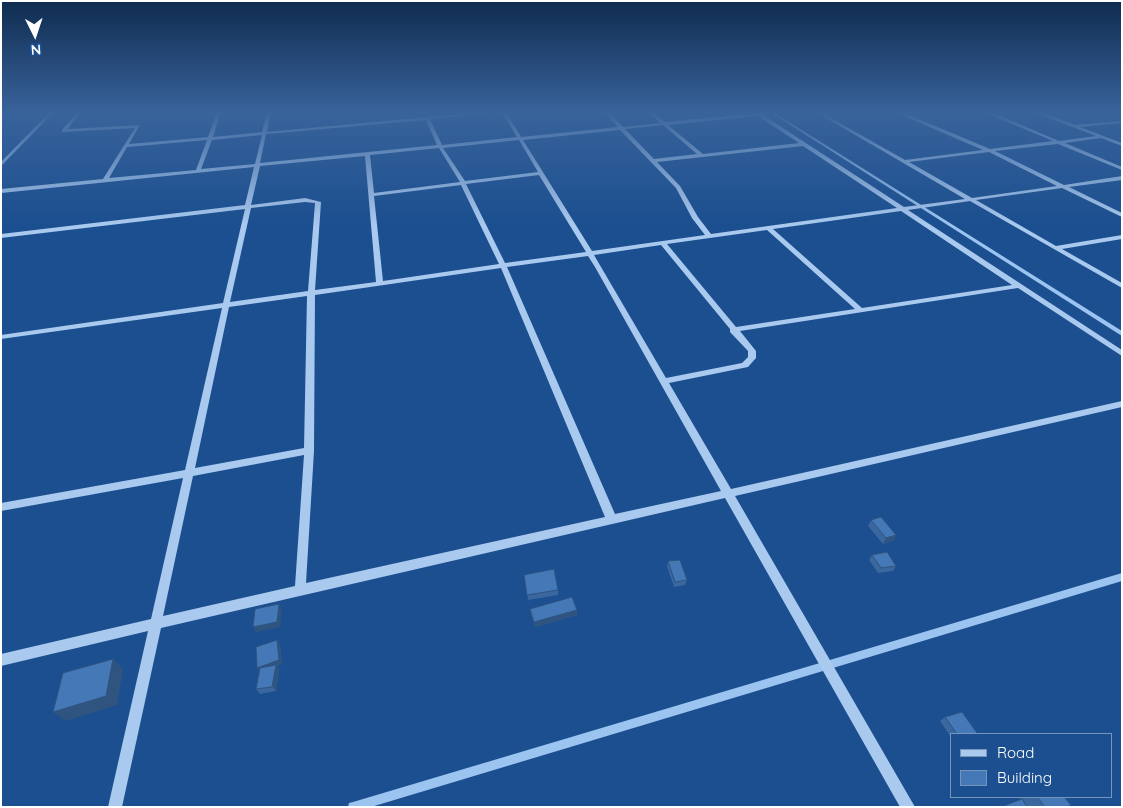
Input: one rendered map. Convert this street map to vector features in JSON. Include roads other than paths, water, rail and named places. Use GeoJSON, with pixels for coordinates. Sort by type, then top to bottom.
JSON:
{"type":"FeatureCollection","features":[{"type":"Feature","properties":{"kind":"street"},"geometry":{"type":"LineString","coordinates":[[1,165],[16,150]]}},
{"type":"Feature","properties":{"kind":"street"},"geometry":{"type":"LineString","coordinates":[[105,180],[123,150]]}},
{"type":"Feature","properties":{"kind":"street"},"geometry":{"type":"LineString","coordinates":[[198,171],[205,150]]}},
{"type":"Feature","properties":{"kind":"street"},"geometry":{"type":"LineString","coordinates":[[115,807],[260,150]]}},
{"type":"Feature","properties":{"kind":"street"},"geometry":{"type":"LineString","coordinates":[[1,191],[406,150]]}},
{"type":"Feature","properties":{"kind":"street"},"geometry":{"type":"LineString","coordinates":[[442,150],[463,183],[503,266],[612,520]]}},
{"type":"Feature","properties":{"kind":"street"},"geometry":{"type":"LineString","coordinates":[[527,150],[663,381],[908,807]]}},
{"type":"Feature","properties":{"kind":"street"},"geometry":{"type":"LineString","coordinates":[[642,150],[686,196],[689,206],[709,236]]}},
{"type":"Feature","properties":{"kind":"street"},"geometry":{"type":"LineString","coordinates":[[695,150],[701,155]]}},
{"type":"Feature","properties":{"kind":"street"},"geometry":{"type":"LineString","coordinates":[[653,161],[751,150]]}},
{"type":"Feature","properties":{"kind":"street"},"geometry":{"type":"LineString","coordinates":[[813,150],[1122,354]]}},
{"type":"Feature","properties":{"kind":"street"},"geometry":{"type":"LineString","coordinates":[[885,150],[1122,286]]}},
{"type":"Feature","properties":{"kind":"street"},"geometry":{"type":"LineString","coordinates":[[905,161],[990,150],[1122,215]]}},
{"type":"Feature","properties":{"kind":"street"},"geometry":{"type":"LineString","coordinates":[[1077,150],[1122,169]]}},
{"type":"Feature","properties":{"kind":"street"},"geometry":{"type":"LineString","coordinates":[[367,154],[380,283]]}},
{"type":"Feature","properties":{"kind":"street"},"geometry":{"type":"LineString","coordinates":[[371,195],[541,173]]}},
{"type":"Feature","properties":{"kind":"street"},"geometry":{"type":"LineString","coordinates":[[1,337],[1122,178]]}},
{"type":"Feature","properties":{"kind":"street"},"geometry":{"type":"LineString","coordinates":[[1,236],[305,200],[318,202],[311,294],[308,451],[300,590]]}},
{"type":"Feature","properties":{"kind":"street"},"geometry":{"type":"LineString","coordinates":[[768,228],[860,310]]}},
{"type":"Feature","properties":{"kind":"street"},"geometry":{"type":"LineString","coordinates":[[1055,248],[1122,237]]}},
{"type":"Feature","properties":{"kind":"street"},"geometry":{"type":"LineString","coordinates":[[662,243],[752,351],[752,358],[745,365],[663,381]]}},
{"type":"Feature","properties":{"kind":"street"},"geometry":{"type":"LineString","coordinates":[[733,330],[1018,286]]}},
{"type":"Feature","properties":{"kind":"street"},"geometry":{"type":"LineString","coordinates":[[1,660],[300,590],[1122,404]]}},
{"type":"Feature","properties":{"kind":"street"},"geometry":{"type":"LineString","coordinates":[[1,507],[308,451]]}},
{"type":"Feature","properties":{"kind":"waterway"},"geometry":{"type":"LineString","coordinates":[[831,150],[1122,334]]}},
{"type":"Feature","properties":{"kind":"waterway"},"geometry":{"type":"LineString","coordinates":[[353,807],[1122,577]]}}]}
